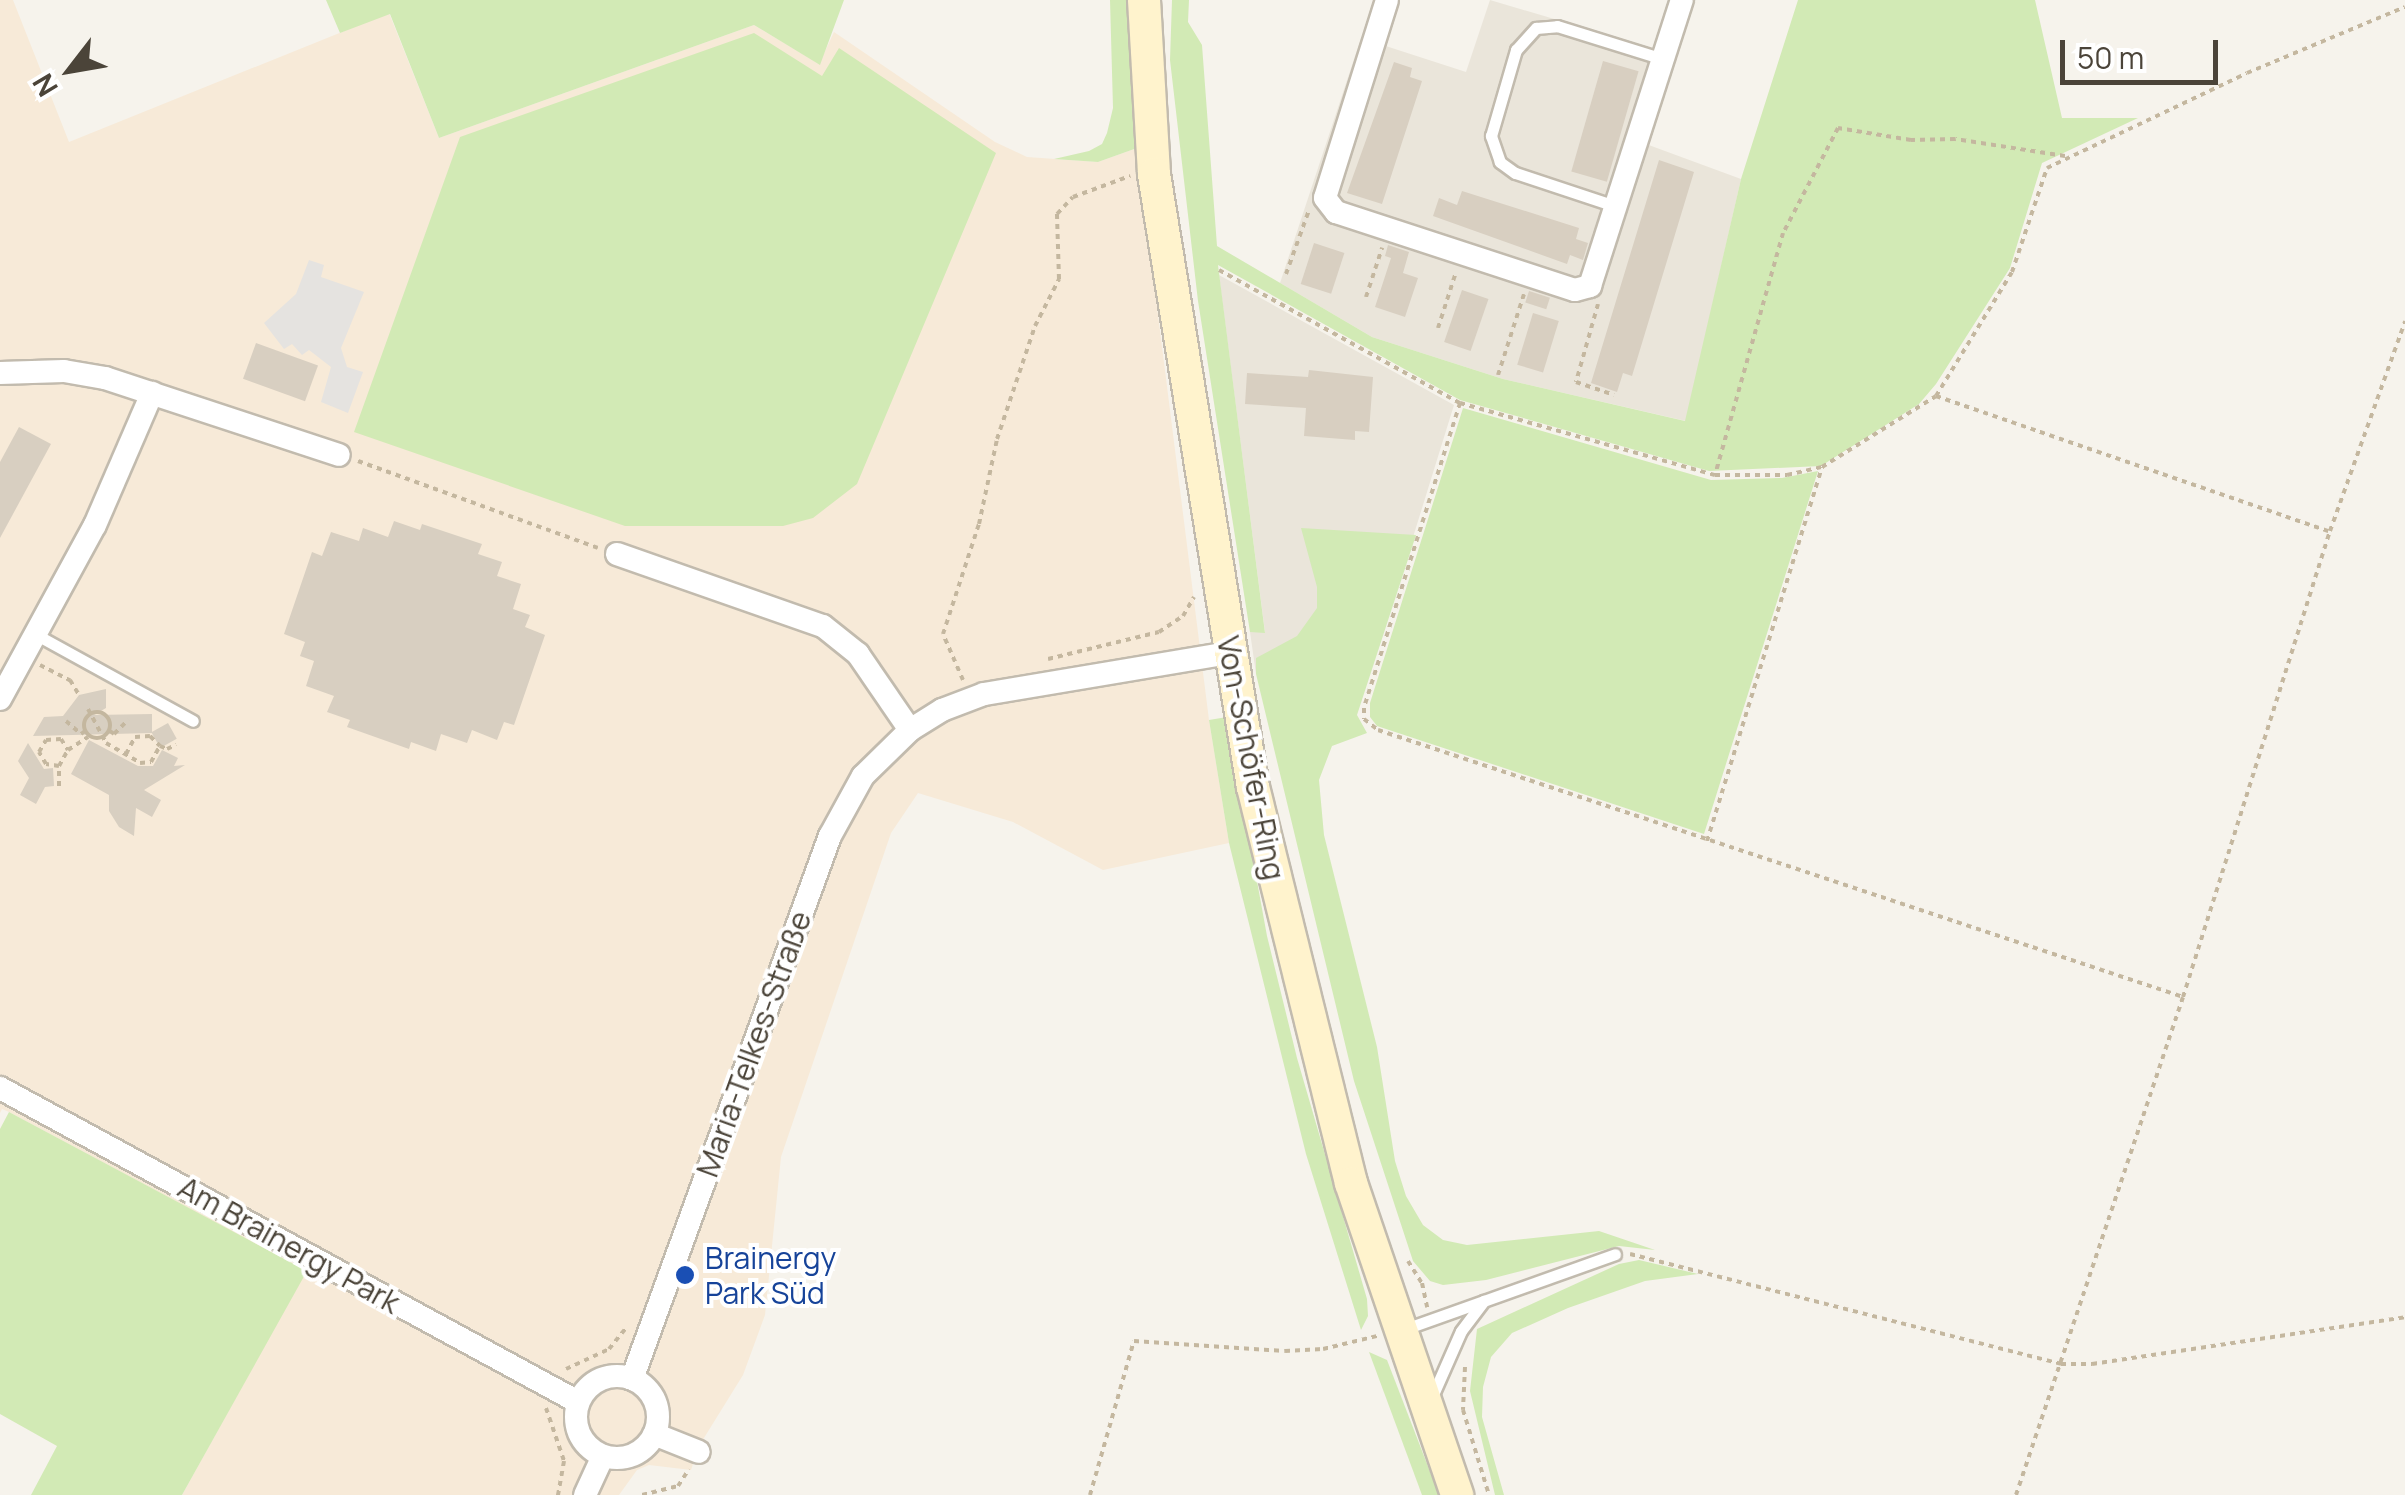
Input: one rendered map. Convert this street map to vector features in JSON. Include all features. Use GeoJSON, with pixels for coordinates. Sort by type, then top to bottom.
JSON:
{"type":"FeatureCollection","features":[{"type":"Feature","properties":{"kind":"main road","name":"Von-Schöfer-Ring"},"geometry":{"type":"LineString","coordinates":[[1144,0],[1154,176],[1252,786],[1319,1066],[1398,1331],[1458,1495]]}},
{"type":"Feature","properties":{"kind":"street"},"geometry":{"type":"LineString","coordinates":[[1386,0],[1324,198],[1336,212],[1574,290],[1590,286],[1682,0]]}},
{"type":"Feature","properties":{"kind":"street"},"geometry":{"type":"LineString","coordinates":[[0,374],[64,370],[152,393],[339,455]]}},
{"type":"Feature","properties":{"kind":"street"},"geometry":{"type":"LineString","coordinates":[[0,698],[95,525],[152,393]]}},
{"type":"Feature","properties":{"kind":"street"},"geometry":{"type":"LineString","coordinates":[[617,554],[823,626],[858,654],[910,730]]}},
{"type":"Feature","properties":{"kind":"street","name":"Maria-Telkes-Straße"},"geometry":{"type":"LineString","coordinates":[[632,1379],[830,836],[863,776],[910,730],[942,710],[984,694],[1228,652]]}},
{"type":"Feature","properties":{"kind":"street","name":"Am Brainergy Park"},"geometry":{"type":"LineString","coordinates":[[0,1088],[578,1402]]}},
{"type":"Feature","properties":{"kind":"street"},"geometry":{"type":"LineString","coordinates":[[606,1377],[632,1379],[655,1402],[654,1434],[648,1444],[627,1457],[603,1456],[583,1440],[577,1428],[578,1402],[594,1382],[606,1377]]}},
{"type":"Feature","properties":{"kind":"street"},"geometry":{"type":"LineString","coordinates":[[654,1434],[697,1451]]}},
{"type":"Feature","properties":{"kind":"street"},"geometry":{"type":"LineString","coordinates":[[585,1495],[603,1456]]}},
{"type":"Feature","properties":{"kind":"lane"},"geometry":{"type":"LineString","coordinates":[[1618,207],[1515,173],[1500,162],[1491,136],[1516,50],[1536,28],[1557,26],[1663,60]]}},
{"type":"Feature","properties":{"kind":"lane"},"geometry":{"type":"LineString","coordinates":[[35,634],[193,721]]}},
{"type":"Feature","properties":{"kind":"lane"},"geometry":{"type":"LineString","coordinates":[[1398,1331],[1615,1254]]}},
{"type":"Feature","properties":{"kind":"lane"},"geometry":{"type":"LineString","coordinates":[[1428,1408],[1451,1352],[1485,1300]]}},
{"type":"Feature","properties":{"kind":"path"},"geometry":{"type":"LineString","coordinates":[[1220,270],[1460,404],[1716,475],[1787,475],[1822,468],[1936,396],[2012,272],[2047,168],[2065,156],[2405,7]]}},
{"type":"Feature","properties":{"kind":"path"},"geometry":{"type":"LineString","coordinates":[[1716,475],[1783,233],[1838,128],[1911,140],[1955,139],[2065,156]]}},
{"type":"Feature","properties":{"kind":"path"},"geometry":{"type":"LineString","coordinates":[[978,676],[963,680],[943,634],[979,524],[997,439],[1036,326],[1060,279],[1057,214],[1085,192],[1128,176],[1154,176]]}},
{"type":"Feature","properties":{"kind":"path"},"geometry":{"type":"LineString","coordinates":[[1286,274],[1306,212],[1324,198]]}},
{"type":"Feature","properties":{"kind":"path"},"geometry":{"type":"LineString","coordinates":[[1366,297],[1388,229]]}},
{"type":"Feature","properties":{"kind":"path"},"geometry":{"type":"LineString","coordinates":[[1438,328],[1462,253]]}},
{"type":"Feature","properties":{"kind":"path"},"geometry":{"type":"LineString","coordinates":[[1498,375],[1531,275]]}},
{"type":"Feature","properties":{"kind":"path"},"geometry":{"type":"LineString","coordinates":[[1590,286],[1600,309],[1576,382],[1614,395]]}},
{"type":"Feature","properties":{"kind":"path"},"geometry":{"type":"LineString","coordinates":[[2016,1495],[2184,998],[2330,532],[2405,321]]}},
{"type":"Feature","properties":{"kind":"path"},"geometry":{"type":"LineString","coordinates":[[1936,396],[2330,532]]}},
{"type":"Feature","properties":{"kind":"path"},"geometry":{"type":"LineString","coordinates":[[1460,404],[1370,689],[1364,719],[1378,730],[1707,842],[2184,998]]}},
{"type":"Feature","properties":{"kind":"path"},"geometry":{"type":"LineString","coordinates":[[339,455],[617,554]]}},
{"type":"Feature","properties":{"kind":"path"},"geometry":{"type":"LineString","coordinates":[[1707,842],[1822,468]]}},
{"type":"Feature","properties":{"kind":"path"},"geometry":{"type":"LineString","coordinates":[[1039,661],[1159,632],[1184,616],[1198,586],[1217,583]]}},
{"type":"Feature","properties":{"kind":"path"},"geometry":{"type":"LineString","coordinates":[[23,656],[70,680],[79,694]]}},
{"type":"Feature","properties":{"kind":"path"},"geometry":{"type":"LineString","coordinates":[[89,711],[104,712],[112,725],[104,738]]}},
{"type":"Feature","properties":{"kind":"path"},"geometry":{"type":"LineString","coordinates":[[87,734],[82,726],[89,711]]}},
{"type":"Feature","properties":{"kind":"path"},"geometry":{"type":"LineString","coordinates":[[89,711],[104,738]]}},
{"type":"Feature","properties":{"kind":"path"},"geometry":{"type":"LineString","coordinates":[[109,730],[114,734],[128,720]]}},
{"type":"Feature","properties":{"kind":"path"},"geometry":{"type":"LineString","coordinates":[[66,721],[81,734],[104,738],[140,762],[151,762],[160,746]]}},
{"type":"Feature","properties":{"kind":"path"},"geometry":{"type":"LineString","coordinates":[[59,786],[59,766],[68,750],[87,734]]}},
{"type":"Feature","properties":{"kind":"path"},"geometry":{"type":"LineString","coordinates":[[126,754],[135,737],[150,736],[167,750],[176,745]]}},
{"type":"Feature","properties":{"kind":"path"},"geometry":{"type":"LineString","coordinates":[[59,766],[46,764],[38,752],[46,740],[61,739],[68,750]]}},
{"type":"Feature","properties":{"kind":"path"},"geometry":{"type":"LineString","coordinates":[[1399,1248],[1422,1282],[1430,1321]]}},
{"type":"Feature","properties":{"kind":"path"},"geometry":{"type":"LineString","coordinates":[[1615,1254],[1642,1254],[2060,1364],[2092,1364],[2405,1318]]}},
{"type":"Feature","properties":{"kind":"path"},"geometry":{"type":"LineString","coordinates":[[558,1495],[564,1462],[544,1414],[566,1368],[599,1355],[616,1342],[633,1312]]}},
{"type":"Feature","properties":{"kind":"path"},"geometry":{"type":"LineString","coordinates":[[1090,1495],[1134,1341],[1285,1351],[1323,1349],[1398,1331]]}},
{"type":"Feature","properties":{"kind":"path"},"geometry":{"type":"LineString","coordinates":[[1451,1352],[1465,1358],[1463,1410],[1489,1495]]}},
{"type":"Feature","properties":{"kind":"path"},"geometry":{"type":"LineString","coordinates":[[642,1495],[678,1486],[697,1451]]}},
{"type":"Feature","properties":{"kind":"shaded area"},"geometry":{"type":"Polygon","coordinates":[[[0,0],[13,0],[69,142],[389,13],[439,138],[754,25],[819,64],[834,32],[995,142],[1027,157],[1098,162],[1137,148],[1209,720],[1229,843],[1103,870],[1013,822],[918,793],[891,833],[781,1157],[765,1315],[743,1375],[699,1446],[691,1470],[649,1465],[637,1470],[619,1495],[182,1495],[306,1271],[9,1112],[2,1109],[0,1113],[0,0]]]}},
{"type":"Feature","properties":{"kind":"shaded area"},"geometry":{"type":"Polygon","coordinates":[[[1490,0],[1675,55],[1646,144],[1741,179],[1686,421],[1503,379],[1372,337],[1280,283],[1361,38],[1466,72],[1490,0]]]}},
{"type":"Feature","properties":{"kind":"shaded area"},"geometry":{"type":"Polygon","coordinates":[[[309,260],[324,265],[321,277],[364,292],[341,348],[347,367],[363,372],[348,413],[321,402],[331,367],[309,350],[302,355],[292,344],[284,349],[264,323],[296,294],[309,260]]]}},
{"type":"Feature","properties":{"kind":"shaded area"},"geometry":{"type":"Polygon","coordinates":[[[1219,275],[1454,405],[1378,650],[1256,674],[1250,632],[1265,632],[1219,275]]]}},
{"type":"Feature","properties":{"kind":"green space"},"geometry":{"type":"Polygon","coordinates":[[[326,0],[844,0],[820,65],[754,25],[439,138],[390,14],[340,33],[326,0]]]}},
{"type":"Feature","properties":{"kind":"green space"},"geometry":{"type":"Polygon","coordinates":[[[1110,0],[1132,0],[1137,148],[1098,162],[1054,159],[1089,151],[1102,144],[1107,133],[1113,108],[1110,0]]]}},
{"type":"Feature","properties":{"kind":"green space"},"geometry":{"type":"Polygon","coordinates":[[[1172,0],[1189,0],[1188,22],[1202,45],[1217,246],[1372,337],[1503,379],[1685,421],[1741,179],[1798,0],[2035,0],[2062,118],[2138,118],[2042,163],[2010,268],[1936,384],[1919,404],[1821,466],[1709,471],[1460,400],[1218,265],[1265,633],[1250,632],[1198,301],[1170,60],[1172,0]]]}},
{"type":"Feature","properties":{"kind":"green space"},"geometry":{"type":"Polygon","coordinates":[[[754,33],[822,76],[839,48],[996,153],[857,484],[813,518],[783,526],[625,526],[354,432],[460,137],[754,33]]]}},
{"type":"Feature","properties":{"kind":"green space"},"geometry":{"type":"Polygon","coordinates":[[[1463,408],[1711,480],[1782,478],[1818,471],[1704,834],[1377,726],[1370,717],[1370,703],[1463,408]]]}},
{"type":"Feature","properties":{"kind":"green space"},"geometry":{"type":"Polygon","coordinates":[[[1301,528],[1416,535],[1357,715],[1367,733],[1332,746],[1319,780],[1324,835],[1377,1047],[1395,1161],[1406,1196],[1423,1225],[1443,1240],[1467,1245],[1599,1231],[1655,1250],[1619,1246],[1486,1280],[1443,1285],[1430,1281],[1413,1261],[1354,1081],[1256,674],[1256,658],[1297,636],[1317,608],[1317,587],[1301,528]]]}},
{"type":"Feature","properties":{"kind":"green space"},"geometry":{"type":"Polygon","coordinates":[[[1227,717],[1267,936],[1297,1058],[1367,1299],[1368,1316],[1361,1330],[1306,1154],[1229,843],[1209,720],[1227,717]]]}},
{"type":"Feature","properties":{"kind":"green space"},"geometry":{"type":"Polygon","coordinates":[[[9,1112],[307,1271],[182,1495],[31,1495],[57,1446],[0,1414],[0,1129],[9,1112]]]}},
{"type":"Feature","properties":{"kind":"green space"},"geometry":{"type":"Polygon","coordinates":[[[1639,1260],[1698,1274],[1645,1281],[1568,1308],[1512,1333],[1491,1357],[1483,1387],[1482,1417],[1504,1495],[1495,1495],[1470,1391],[1477,1329],[1619,1264],[1639,1260]]]}},
{"type":"Feature","properties":{"kind":"green space"},"geometry":{"type":"Polygon","coordinates":[[[1369,1352],[1387,1360],[1439,1495],[1422,1495],[1369,1352]]]}},
{"type":"Feature","properties":{"kind":"building"},"geometry":{"type":"Polygon","coordinates":[[[1603,61],[1639,71],[1607,182],[1571,172],[1603,61]]]}},
{"type":"Feature","properties":{"kind":"building"},"geometry":{"type":"Polygon","coordinates":[[[1394,62],[1412,68],[1410,77],[1422,81],[1382,204],[1347,193],[1394,62]]]}},
{"type":"Feature","properties":{"kind":"building"},"geometry":{"type":"Polygon","coordinates":[[[1659,160],[1694,172],[1632,376],[1623,373],[1617,392],[1591,383],[1659,160]]]}},
{"type":"Feature","properties":{"kind":"building"},"geometry":{"type":"Polygon","coordinates":[[[1462,191],[1579,228],[1576,239],[1588,243],[1583,260],[1570,255],[1567,264],[1433,216],[1439,198],[1457,205],[1462,191]]]}},
{"type":"Feature","properties":{"kind":"building"},"geometry":{"type":"Polygon","coordinates":[[[1314,243],[1344,253],[1331,294],[1301,284],[1314,243]]]}},
{"type":"Feature","properties":{"kind":"building"},"geometry":{"type":"Polygon","coordinates":[[[1388,245],[1409,252],[1403,273],[1418,278],[1405,317],[1375,307],[1391,258],[1385,256],[1388,245]]]}},
{"type":"Feature","properties":{"kind":"building"},"geometry":{"type":"Polygon","coordinates":[[[1462,290],[1488,299],[1471,351],[1444,342],[1462,290]]]}},
{"type":"Feature","properties":{"kind":"building"},"geometry":{"type":"Polygon","coordinates":[[[1529,291],[1550,298],[1546,309],[1525,302],[1529,291]]]}},
{"type":"Feature","properties":{"kind":"building"},"geometry":{"type":"Polygon","coordinates":[[[1533,313],[1559,321],[1543,373],[1517,365],[1533,313]]]}},
{"type":"Feature","properties":{"kind":"building"},"geometry":{"type":"Polygon","coordinates":[[[256,343],[318,366],[305,401],[243,379],[256,343]]]}},
{"type":"Feature","properties":{"kind":"building"},"geometry":{"type":"Polygon","coordinates":[[[1309,370],[1373,377],[1369,432],[1355,431],[1355,440],[1304,436],[1306,408],[1245,404],[1247,373],[1308,377],[1309,370]]]}},
{"type":"Feature","properties":{"kind":"building"},"geometry":{"type":"Polygon","coordinates":[[[19,427],[51,444],[0,538],[0,462],[19,427]]]}},
{"type":"Feature","properties":{"kind":"building"},"geometry":{"type":"Polygon","coordinates":[[[394,521],[420,530],[422,524],[482,544],[478,554],[502,562],[497,576],[521,584],[513,609],[530,615],[525,627],[545,635],[514,725],[504,722],[497,740],[472,730],[467,743],[441,734],[436,751],[411,742],[409,749],[347,727],[350,720],[327,712],[334,696],[306,686],[314,661],[300,656],[305,642],[284,634],[312,552],[322,556],[331,532],[359,541],[363,528],[388,537],[394,521]]]}},
{"type":"Feature","properties":{"kind":"building"},"geometry":{"type":"Polygon","coordinates":[[[106,689],[106,708],[94,715],[152,714],[152,733],[33,736],[44,717],[63,716],[79,695],[106,689]]]}},
{"type":"Feature","properties":{"kind":"building"},"geometry":{"type":"Polygon","coordinates":[[[168,723],[177,739],[160,748],[151,732],[168,723]]]}},
{"type":"Feature","properties":{"kind":"building"},"geometry":{"type":"Polygon","coordinates":[[[89,740],[138,766],[153,766],[162,750],[178,758],[174,766],[185,765],[144,790],[161,800],[152,817],[136,808],[134,836],[119,827],[109,811],[109,795],[71,774],[89,740]]]}},
{"type":"Feature","properties":{"kind":"building"},"geometry":{"type":"Polygon","coordinates":[[[28,743],[44,769],[53,768],[54,786],[45,787],[36,804],[20,795],[29,778],[18,761],[28,743]]]}},
{"type":"Feature","properties":{"kind":"place","name":"Brainergy Park Süd"},"geometry":{"type":"Point","coordinates":[685,1275]}}]}
